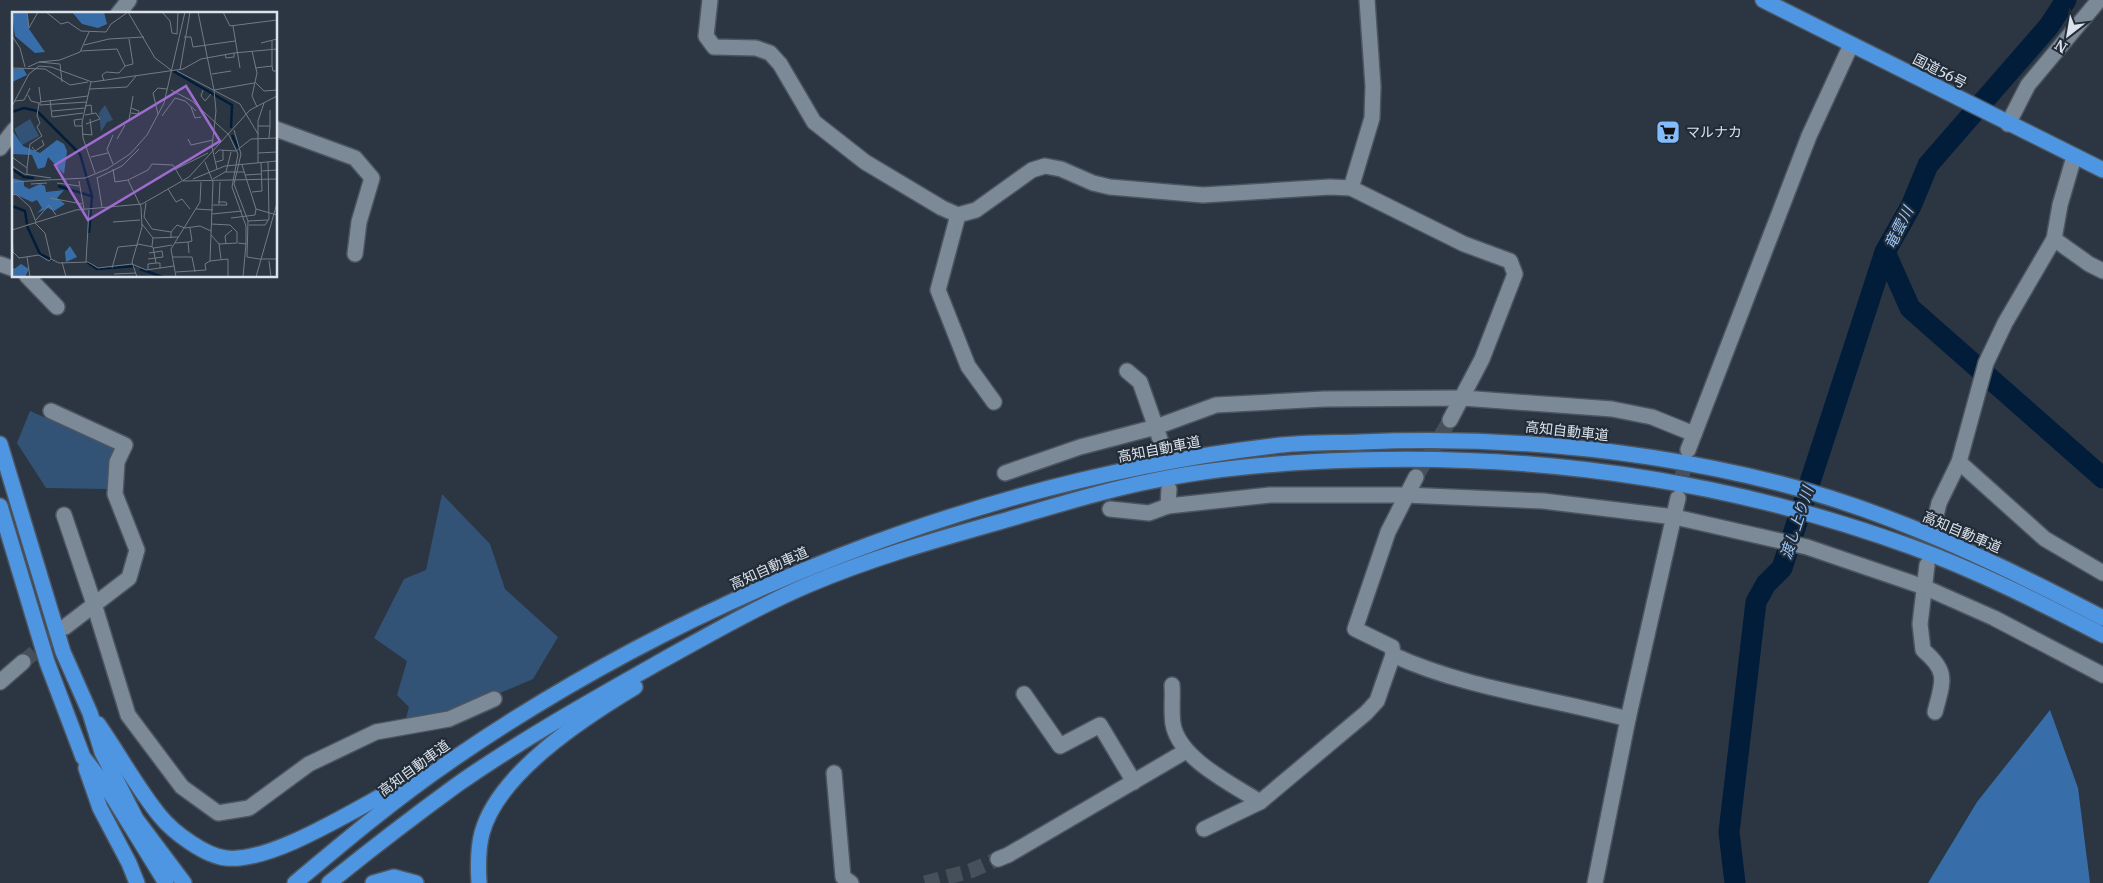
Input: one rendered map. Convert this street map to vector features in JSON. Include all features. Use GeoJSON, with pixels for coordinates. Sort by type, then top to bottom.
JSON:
{"type":"FeatureCollection","features":[{"type":"Feature","properties":{"kind":"highway","name":"国道56号"},"geometry":{"type":"LineString","coordinates":[[1763,0],[2103,170]]}},
{"type":"Feature","properties":{"kind":"highway","name":"高知自動車道"},"geometry":{"type":"LineString","coordinates":[[295,883],[373,818],[449,762],[566,688],[680,626],[798,572],[957,516],[1042,491],[1147,466],[1277,445],[1420,440],[1517,443],[1626,454],[1704,467],[1779,483],[1840,502],[1922,532],[2020,575],[2103,618]]}},
{"type":"Feature","properties":{"kind":"highway"},"geometry":{"type":"LineString","coordinates":[[0,444],[63,652],[90,713],[102,752],[136,819],[184,883]]}},
{"type":"Feature","properties":{"kind":"highway"},"geometry":{"type":"LineString","coordinates":[[329,883],[462,782],[578,708],[692,644],[807,586],[962,532],[1148,481],[1275,463],[1420,458],[1516,462],[1623,474],[1770,503],[1832,520],[1915,548],[2023,594],[2103,635]]}},
{"type":"Feature","properties":{"kind":"highway"},"geometry":{"type":"LineString","coordinates":[[0,506],[47,662],[100,808],[129,863],[136,883]]}},
{"type":"Feature","properties":{"kind":"highway"},"geometry":{"type":"LineString","coordinates":[[478,883],[482,833],[491,814],[501,797],[524,769],[554,741],[619,697],[807,586]]}},
{"type":"Feature","properties":{"kind":"highway"},"geometry":{"type":"LineString","coordinates":[[90,713],[160,817],[198,848],[226,858],[256,855],[290,843],[402,783],[449,762]]}},
{"type":"Feature","properties":{"kind":"highway"},"geometry":{"type":"LineString","coordinates":[[83,757],[108,789],[166,883]]}},
{"type":"Feature","properties":{"kind":"highway"},"geometry":{"type":"LineString","coordinates":[[374,883],[394,877],[416,883]]}},
{"type":"Feature","properties":{"kind":"street"},"geometry":{"type":"LineString","coordinates":[[120,12],[129,0]]}},
{"type":"Feature","properties":{"kind":"street"},"geometry":{"type":"LineString","coordinates":[[710,0],[706,36],[714,47],[756,48],[770,53],[780,64],[814,122],[865,162],[933,203],[958,215],[976,210],[1032,170],[1045,166],[1061,169],[1092,183],[1110,187],[1203,195],[1330,187],[1351,188],[1464,244],[1510,261],[1515,274],[1482,359],[1450,420]]}},
{"type":"Feature","properties":{"kind":"street"},"geometry":{"type":"LineString","coordinates":[[1351,188],[1372,118],[1373,86],[1367,0]]}},
{"type":"Feature","properties":{"kind":"street"},"geometry":{"type":"LineString","coordinates":[[2002,120],[2028,85],[2099,0]]}},
{"type":"Feature","properties":{"kind":"street"},"geometry":{"type":"LineString","coordinates":[[1688,450],[1809,136],[1851,45]]}},
{"type":"Feature","properties":{"kind":"street"},"geometry":{"type":"LineString","coordinates":[[278,130],[355,158],[372,178],[359,222],[355,254]]}},
{"type":"Feature","properties":{"kind":"street"},"geometry":{"type":"LineString","coordinates":[[0,148],[12,133]]}},
{"type":"Feature","properties":{"kind":"street"},"geometry":{"type":"LineString","coordinates":[[1934,524],[1939,503],[1959,462],[1986,364],[2005,322],[2054,239],[2060,205],[2074,157]]}},
{"type":"Feature","properties":{"kind":"street"},"geometry":{"type":"LineString","coordinates":[[958,215],[938,290],[968,366],[994,402]]}},
{"type":"Feature","properties":{"kind":"street"},"geometry":{"type":"LineString","coordinates":[[2054,239],[2089,264],[2103,270]]}},
{"type":"Feature","properties":{"kind":"street"},"geometry":{"type":"LineString","coordinates":[[0,264],[12,268]]}},
{"type":"Feature","properties":{"kind":"street"},"geometry":{"type":"LineString","coordinates":[[29,278],[57,307]]}},
{"type":"Feature","properties":{"kind":"street"},"geometry":{"type":"LineString","coordinates":[[1127,371],[1140,382],[1158,434]]}},
{"type":"Feature","properties":{"kind":"street"},"geometry":{"type":"LineString","coordinates":[[1005,473],[1080,447],[1158,434],[1216,405],[1324,399],[1462,398],[1612,409],[1652,417],[1694,434]]}},
{"type":"Feature","properties":{"kind":"street"},"geometry":{"type":"LineString","coordinates":[[51,411],[125,445],[118,462],[115,494],[137,550],[129,578],[65,627]]}},
{"type":"Feature","properties":{"kind":"street"},"geometry":{"type":"LineString","coordinates":[[1959,462],[2045,539],[2103,574]]}},
{"type":"Feature","properties":{"kind":"street"},"geometry":{"type":"LineString","coordinates":[[1204,829],[1260,802],[1376,702],[1393,655],[1392,648],[1355,629],[1388,532],[1416,476]]}},
{"type":"Feature","properties":{"kind":"street"},"geometry":{"type":"LineString","coordinates":[[1168,506],[1169,488]]}},
{"type":"Feature","properties":{"kind":"street"},"geometry":{"type":"LineString","coordinates":[[1110,509],[1149,513],[1168,506],[1270,495],[1405,495],[1542,501],[1675,517],[1807,547],[1924,587],[1994,618],[2103,675]]}},
{"type":"Feature","properties":{"kind":"street"},"geometry":{"type":"LineString","coordinates":[[1595,883],[1628,719],[1678,498]]}},
{"type":"Feature","properties":{"kind":"street"},"geometry":{"type":"LineString","coordinates":[[64,515],[128,715],[182,787],[218,813],[249,808],[309,764],[376,732],[449,719],[494,699]]}},
{"type":"Feature","properties":{"kind":"street"},"geometry":{"type":"LineString","coordinates":[[1927,566],[1920,624],[1923,650],[1938,662],[1943,681],[1935,712]]}},
{"type":"Feature","properties":{"kind":"street"},"geometry":{"type":"LineString","coordinates":[[1393,655],[1419,668],[1628,719]]}},
{"type":"Feature","properties":{"kind":"street"},"geometry":{"type":"LineString","coordinates":[[0,682],[23,662]]}},
{"type":"Feature","properties":{"kind":"street"},"geometry":{"type":"LineString","coordinates":[[1172,685],[1173,723],[1176,735],[1186,751],[1260,802]]}},
{"type":"Feature","properties":{"kind":"street"},"geometry":{"type":"LineString","coordinates":[[1024,694],[1060,746],[1100,725],[1134,782]]}},
{"type":"Feature","properties":{"kind":"street"},"geometry":{"type":"LineString","coordinates":[[998,859],[1008,855],[1186,751]]}},
{"type":"Feature","properties":{"kind":"street"},"geometry":{"type":"LineString","coordinates":[[834,773],[843,877],[851,883]]}},
{"type":"Feature","properties":{"kind":"shaded area"},"geometry":{"type":"Polygon","coordinates":[[[30,411],[117,449],[108,489],[46,488],[17,443],[30,411]]]}},
{"type":"Feature","properties":{"kind":"shaded area"},"geometry":{"type":"Polygon","coordinates":[[[442,494],[490,544],[505,589],[558,637],[533,679],[472,705],[405,722],[409,707],[397,695],[407,661],[374,638],[404,579],[426,570],[442,494]]]}},
{"type":"Feature","properties":{"kind":"shaded area"},"geometry":{"type":"Polygon","coordinates":[[[2050,710],[2078,788],[2090,883],[1928,883],[1977,802],[2050,710]]]}},
{"type":"Feature","properties":{"kind":"waterway","name":"渡し上り川"},"geometry":{"type":"LineString","coordinates":[[1735,883],[1729,832],[1756,602],[1766,584],[1782,568],[1885,252],[1911,206],[1928,165],[2049,26],[2066,0]]}},
{"type":"Feature","properties":{"kind":"waterway","name":"竜雲川"},"geometry":{"type":"LineString","coordinates":[[1885,252],[1910,308],[2103,478]]}},
{"type":"Feature","properties":{"kind":"tunnel"},"geometry":{"type":"LineString","coordinates":[[1416,477],[1450,420]]}},
{"type":"Feature","properties":{"kind":"tunnel"},"geometry":{"type":"LineString","coordinates":[[1161,442],[1167,475]]}},
{"type":"Feature","properties":{"kind":"tunnel"},"geometry":{"type":"LineString","coordinates":[[1678,498],[1687,451]]}},
{"type":"Feature","properties":{"kind":"tunnel"},"geometry":{"type":"LineString","coordinates":[[23,662],[65,627]]}},
{"type":"Feature","properties":{"kind":"tunnel"},"geometry":{"type":"LineString","coordinates":[[925,883],[970,871],[998,859]]}},
{"type":"Feature","properties":{"kind":"place","name":"マルナカ"},"geometry":{"type":"Point","coordinates":[1668,132]}}]}
